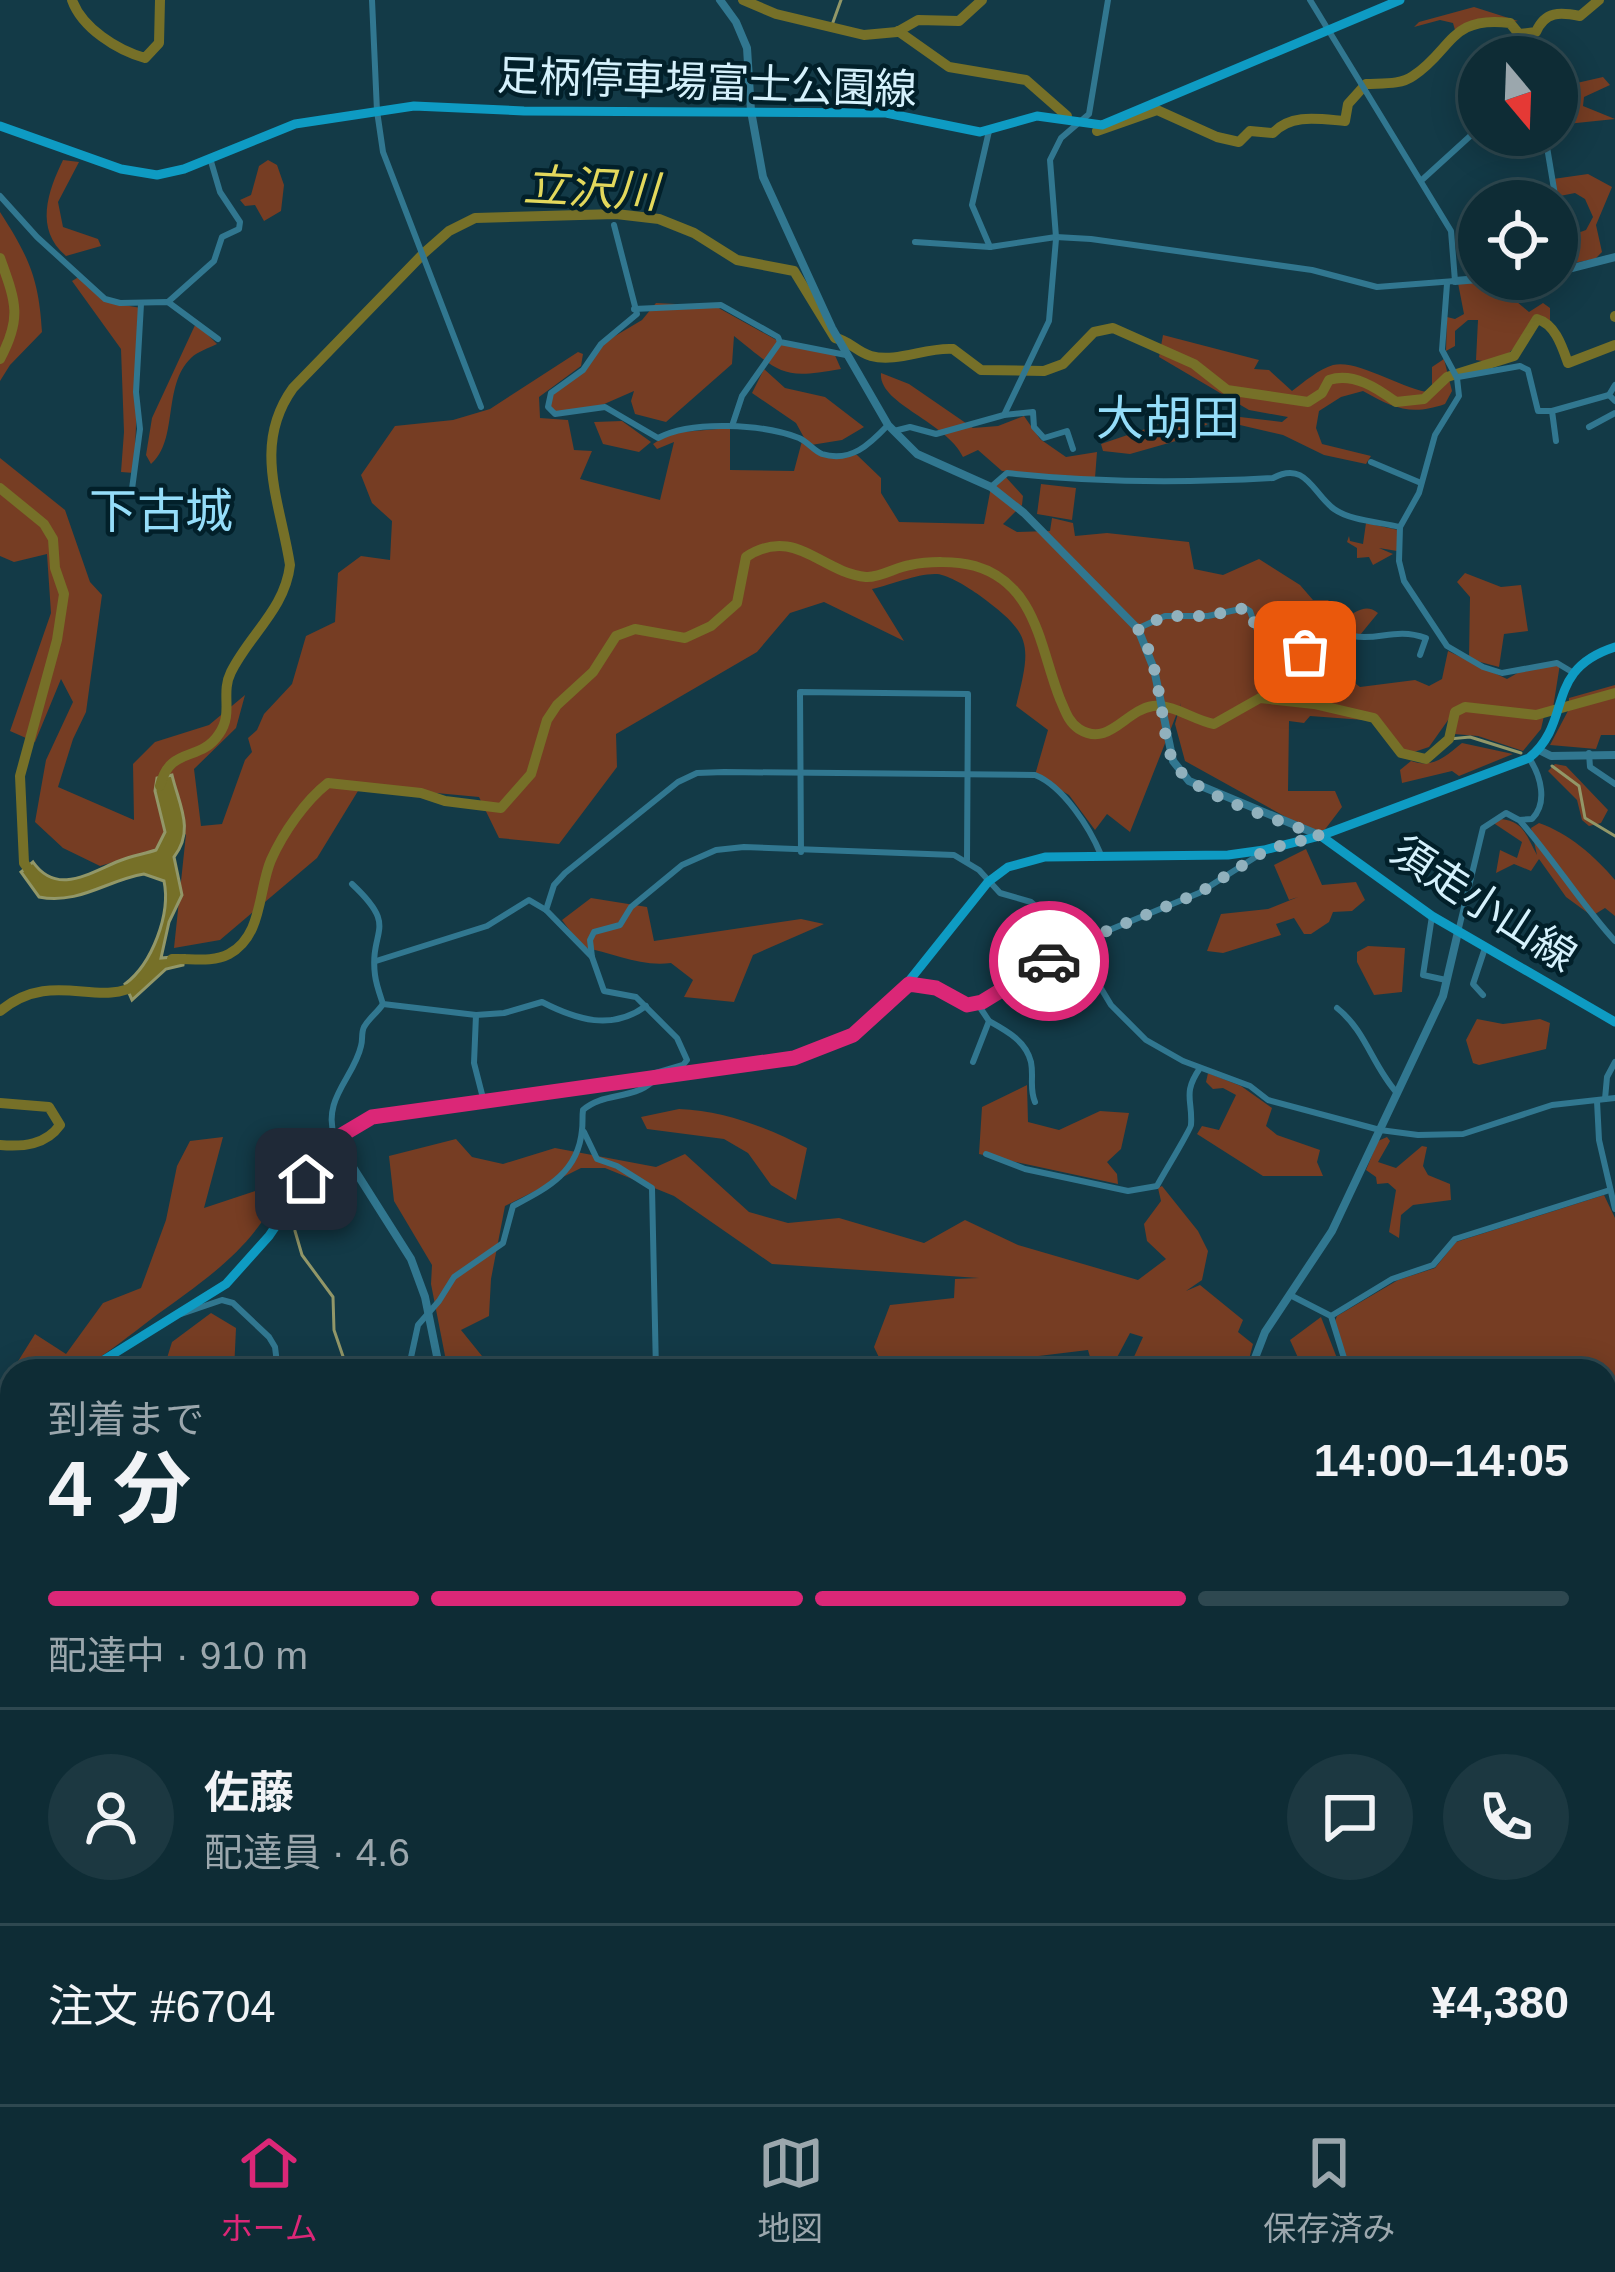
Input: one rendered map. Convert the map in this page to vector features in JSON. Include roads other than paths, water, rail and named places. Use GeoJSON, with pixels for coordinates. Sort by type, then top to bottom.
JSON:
{"type":"FeatureCollection","features":[{"type":"Feature","properties":{"kind":"main road","name":"足柄停車場富士公園線"},"geometry":{"type":"LineString","coordinates":[[0,126],[141,174],[170,173],[295,124],[449,105],[524,111],[886,113],[989,131],[1037,116],[1102,125],[1400,0]]}},
{"type":"Feature","properties":{"kind":"main road"},"geometry":{"type":"LineString","coordinates":[[105,1359],[226,1284],[269,1236],[335,1139],[372,1117],[627,1084],[821,1050],[868,1024],[909,984],[988,882],[1008,867],[1029,860],[1228,855],[1320,836],[1534,754],[1551,728],[1572,672],[1588,658],[1615,647]]}},
{"type":"Feature","properties":{"kind":"main road","name":"須走小山線"},"geometry":{"type":"LineString","coordinates":[[1320,836],[1432,916],[1615,1022]]}},
{"type":"Feature","properties":{"kind":"street"},"geometry":{"type":"LineString","coordinates":[[372,0],[383,152],[481,407]]}},
{"type":"Feature","properties":{"kind":"street"},"geometry":{"type":"LineString","coordinates":[[720,0],[747,48],[751,111],[763,178],[832,328],[891,428],[931,463],[991,487],[1024,513],[1138,629],[1154,668],[1169,750],[1189,781],[1320,836]]}},
{"type":"Feature","properties":{"kind":"street"},"geometry":{"type":"LineString","coordinates":[[1004,415],[1049,321],[1056,238],[1050,160],[1056,144],[1089,114],[1108,0]]}},
{"type":"Feature","properties":{"kind":"street"},"geometry":{"type":"LineString","coordinates":[[1310,0],[1451,231],[1451,282],[1442,350],[1457,378],[1456,404],[1435,435],[1400,527],[1404,581],[1456,653],[1502,674],[1557,663],[1572,672]]}},
{"type":"Feature","properties":{"kind":"street"},"geometry":{"type":"LineString","coordinates":[[989,131],[972,205],[989,247]]}},
{"type":"Feature","properties":{"kind":"street"},"geometry":{"type":"LineString","coordinates":[[1423,179],[1458,147]]}},
{"type":"Feature","properties":{"kind":"street"},"geometry":{"type":"LineString","coordinates":[[0,196],[105,299],[168,302],[214,262],[222,237],[239,229],[240,222],[220,192],[209,158]]}},
{"type":"Feature","properties":{"kind":"street"},"geometry":{"type":"LineString","coordinates":[[614,225],[637,314],[609,335],[583,370],[551,394],[551,411],[560,416],[605,407],[658,438],[674,430],[732,428],[801,439],[819,454],[843,455],[862,450],[891,428],[936,434],[1033,412],[1034,427],[1044,438],[1067,431],[1073,449]]}},
{"type":"Feature","properties":{"kind":"street"},"geometry":{"type":"LineString","coordinates":[[914,242],[989,247],[1056,238],[1312,270],[1377,287],[1458,281]]}},
{"type":"Feature","properties":{"kind":"street"},"geometry":{"type":"LineString","coordinates":[[1578,267],[1615,257]]}},
{"type":"Feature","properties":{"kind":"street"},"geometry":{"type":"LineString","coordinates":[[168,302],[218,339]]}},
{"type":"Feature","properties":{"kind":"street"},"geometry":{"type":"LineString","coordinates":[[132,489],[140,429],[136,392],[141,304]]}},
{"type":"Feature","properties":{"kind":"street"},"geometry":{"type":"LineString","coordinates":[[634,309],[721,305],[780,342]]}},
{"type":"Feature","properties":{"kind":"street"},"geometry":{"type":"LineString","coordinates":[[780,342],[848,356]]}},
{"type":"Feature","properties":{"kind":"street"},"geometry":{"type":"LineString","coordinates":[[732,428],[742,396],[780,342]]}},
{"type":"Feature","properties":{"kind":"street"},"geometry":{"type":"LineString","coordinates":[[1457,378],[1520,366],[1528,370],[1538,411],[1612,398],[1615,385]]}},
{"type":"Feature","properties":{"kind":"street"},"geometry":{"type":"LineString","coordinates":[[1552,411],[1556,441]]}},
{"type":"Feature","properties":{"kind":"street"},"geometry":{"type":"LineString","coordinates":[[1589,427],[1615,413]]}},
{"type":"Feature","properties":{"kind":"street"},"geometry":{"type":"LineString","coordinates":[[1371,462],[1420,483]]}},
{"type":"Feature","properties":{"kind":"street"},"geometry":{"type":"LineString","coordinates":[[991,487],[1007,473],[1074,481],[1176,481],[1273,478],[1287,472],[1304,476],[1334,509],[1400,527]]}},
{"type":"Feature","properties":{"kind":"street"},"geometry":{"type":"LineString","coordinates":[[1138,629],[1165,616],[1208,616],[1245,608],[1256,628],[1302,653],[1312,647],[1324,624],[1358,637],[1397,631],[1426,638],[1438,633]]}},
{"type":"Feature","properties":{"kind":"street"},"geometry":{"type":"LineString","coordinates":[[1420,655],[1426,638]]}},
{"type":"Feature","properties":{"kind":"street"},"geometry":{"type":"LineString","coordinates":[[801,852],[800,692],[968,694],[967,860]]}},
{"type":"Feature","properties":{"kind":"street"},"geometry":{"type":"LineString","coordinates":[[1589,753],[1590,767],[1615,784]]}},
{"type":"Feature","properties":{"kind":"street"},"geometry":{"type":"LineString","coordinates":[[1519,820],[1534,818],[1541,803],[1534,754],[1615,755]]}},
{"type":"Feature","properties":{"kind":"street"},"geometry":{"type":"LineString","coordinates":[[546,910],[554,885],[565,873],[689,775],[968,772],[1043,777],[1094,838],[1102,858]]}},
{"type":"Feature","properties":{"kind":"street"},"geometry":{"type":"LineString","coordinates":[[1255,1359],[1265,1332],[1323,1248],[1446,980],[1483,828],[1506,813],[1519,820],[1592,918],[1615,941]]}},
{"type":"Feature","properties":{"kind":"street"},"geometry":{"type":"LineString","coordinates":[[627,1084],[687,1060],[685,1047],[636,997],[604,992],[590,940],[594,932],[620,926],[638,901],[694,856],[731,847],[929,851],[967,860],[1000,893],[1031,902],[1069,935],[1125,1022],[1146,1040],[1200,1068],[1250,1086],[1268,1100],[1418,1136],[1462,1134],[1552,1105],[1615,1098]]}},
{"type":"Feature","properties":{"kind":"street"},"geometry":{"type":"LineString","coordinates":[[909,984],[936,988],[960,1004],[982,1002],[1073,945],[1199,893],[1268,849]]}},
{"type":"Feature","properties":{"kind":"street"},"geometry":{"type":"LineString","coordinates":[[352,884],[376,909],[380,926],[374,970],[382,1004]]}},
{"type":"Feature","properties":{"kind":"street"},"geometry":{"type":"LineString","coordinates":[[376,961],[488,926],[529,900],[546,910],[592,957]]}},
{"type":"Feature","properties":{"kind":"street"},"geometry":{"type":"LineString","coordinates":[[1432,916],[1423,975],[1446,980]]}},
{"type":"Feature","properties":{"kind":"street"},"geometry":{"type":"LineString","coordinates":[[1484,995],[1473,984],[1485,948]]}},
{"type":"Feature","properties":{"kind":"street"},"geometry":{"type":"LineString","coordinates":[[382,1004],[476,1015],[542,1002],[563,1012],[613,1022],[627,1020],[646,1006]]}},
{"type":"Feature","properties":{"kind":"street"},"geometry":{"type":"LineString","coordinates":[[982,1002],[989,1021],[1024,1046],[1035,1102]]}},
{"type":"Feature","properties":{"kind":"street"},"geometry":{"type":"LineString","coordinates":[[382,1004],[361,1034],[362,1047],[335,1103],[332,1120],[335,1139],[398,1234],[429,1311],[438,1359]]}},
{"type":"Feature","properties":{"kind":"street"},"geometry":{"type":"LineString","coordinates":[[1337,1008],[1352,1020],[1367,1043],[1369,1057],[1396,1093]]}},
{"type":"Feature","properties":{"kind":"street"},"geometry":{"type":"LineString","coordinates":[[476,1015],[474,1064],[484,1102]]}},
{"type":"Feature","properties":{"kind":"street"},"geometry":{"type":"LineString","coordinates":[[973,1062],[989,1021]]}},
{"type":"Feature","properties":{"kind":"street"},"geometry":{"type":"LineString","coordinates":[[1615,1063],[1601,1101],[1599,1140],[1615,1208]]}},
{"type":"Feature","properties":{"kind":"street"},"geometry":{"type":"LineString","coordinates":[[986,1154],[1025,1169],[1128,1191],[1156,1186],[1188,1135],[1190,1090],[1200,1068]]}},
{"type":"Feature","properties":{"kind":"street"},"geometry":{"type":"LineString","coordinates":[[654,1079],[639,1091],[591,1103],[581,1116],[597,1159],[652,1188],[656,1359]]}},
{"type":"Feature","properties":{"kind":"street"},"geometry":{"type":"LineString","coordinates":[[410,1359],[414,1334],[461,1270],[503,1243],[514,1206],[553,1186],[568,1171],[582,1129]]}},
{"type":"Feature","properties":{"kind":"street"},"geometry":{"type":"LineString","coordinates":[[1331,1316],[1392,1279],[1432,1265],[1455,1239],[1610,1190]]}},
{"type":"Feature","properties":{"kind":"street"},"geometry":{"type":"LineString","coordinates":[[1290,1295],[1331,1316],[1344,1359]]}},
{"type":"Feature","properties":{"kind":"street"},"geometry":{"type":"LineString","coordinates":[[177,1313],[184,1315],[222,1300],[233,1303],[269,1337],[276,1359]]}},
{"type":"Feature","properties":{"kind":"waterway"},"geometry":{"type":"LineString","coordinates":[[72,0],[102,36],[145,58],[159,43],[160,0]]}},
{"type":"Feature","properties":{"kind":"waterway"},"geometry":{"type":"LineString","coordinates":[[743,0],[776,14],[864,35],[897,32],[918,20],[959,21],[982,0]]}},
{"type":"Feature","properties":{"kind":"waterway"},"geometry":{"type":"LineString","coordinates":[[832,25],[841,0]]}},
{"type":"Feature","properties":{"kind":"waterway"},"geometry":{"type":"LineString","coordinates":[[1097,131],[1157,110],[1239,142],[1250,131],[1273,133],[1297,120],[1345,121],[1348,104],[1366,84],[1408,79],[1453,37],[1475,24],[1510,23],[1519,34],[1536,32],[1549,17],[1580,16],[1599,0]]}},
{"type":"Feature","properties":{"kind":"waterway"},"geometry":{"type":"LineString","coordinates":[[898,31],[949,67],[1026,80],[1067,116]]}},
{"type":"Feature","properties":{"kind":"waterway","name":"立沢川"},"geometry":{"type":"LineString","coordinates":[[160,786],[171,765],[203,749],[219,734],[226,719],[231,672],[287,581],[290,565],[271,452],[281,409],[293,388],[424,253],[449,231],[475,218],[616,214],[659,219],[694,233],[737,260],[794,271],[835,338],[866,354],[891,358],[953,349],[981,370],[1044,371],[1063,364],[1094,332],[1113,328],[1194,364],[1227,390],[1308,402],[1322,393],[1329,380],[1347,378],[1396,402],[1424,399],[1447,377],[1514,356],[1537,319],[1553,331],[1568,363],[1615,345]]}},
{"type":"Feature","properties":{"kind":"waterway"},"geometry":{"type":"LineString","coordinates":[[0,258],[14,308],[12,331],[0,359]]}},
{"type":"Feature","properties":{"kind":"waterway"},"geometry":{"type":"LineString","coordinates":[[0,488],[44,524],[53,539],[55,568],[64,594],[57,640],[20,776],[24,863],[35,878]]}},
{"type":"Feature","properties":{"kind":"waterway"},"geometry":{"type":"LineString","coordinates":[[172,959],[215,958],[240,946],[254,924],[276,850],[303,808],[328,783],[501,808],[531,774],[547,720],[557,705],[593,672],[616,636],[635,629],[685,638],[711,626],[737,603],[746,557],[763,548],[793,548],[866,577],[934,562],[968,564],[996,575],[1012,587],[1033,620],[1069,719],[1090,734],[1108,731],[1153,706],[1214,724],[1260,698],[1374,718],[1401,753],[1426,759],[1449,739],[1455,712],[1465,707],[1536,715],[1615,693]]}},
{"type":"Feature","properties":{"kind":"waterway"},"geometry":{"type":"LineString","coordinates":[[1449,739],[1470,737],[1521,753]]}},
{"type":"Feature","properties":{"kind":"waterway"},"geometry":{"type":"LineString","coordinates":[[1552,766],[1579,786],[1585,818],[1615,836]]}},
{"type":"Feature","properties":{"kind":"waterway"},"geometry":{"type":"LineString","coordinates":[[0,1011],[38,992],[107,993],[139,984]]}},
{"type":"Feature","properties":{"kind":"waterway"},"geometry":{"type":"LineString","coordinates":[[0,1103],[49,1107],[60,1125],[33,1143],[0,1145]]}},
{"type":"Feature","properties":{"kind":"waterway"},"geometry":{"type":"LineString","coordinates":[[295,1231],[302,1255],[333,1297],[334,1330],[344,1359]]}},
{"type":"Feature","properties":{"kind":"district","name":"大胡田"},"geometry":{"type":"Point","coordinates":[1168,418]}},
{"type":"Feature","properties":{"kind":"district","name":"下古城"},"geometry":{"type":"Point","coordinates":[161,511]}}]}
